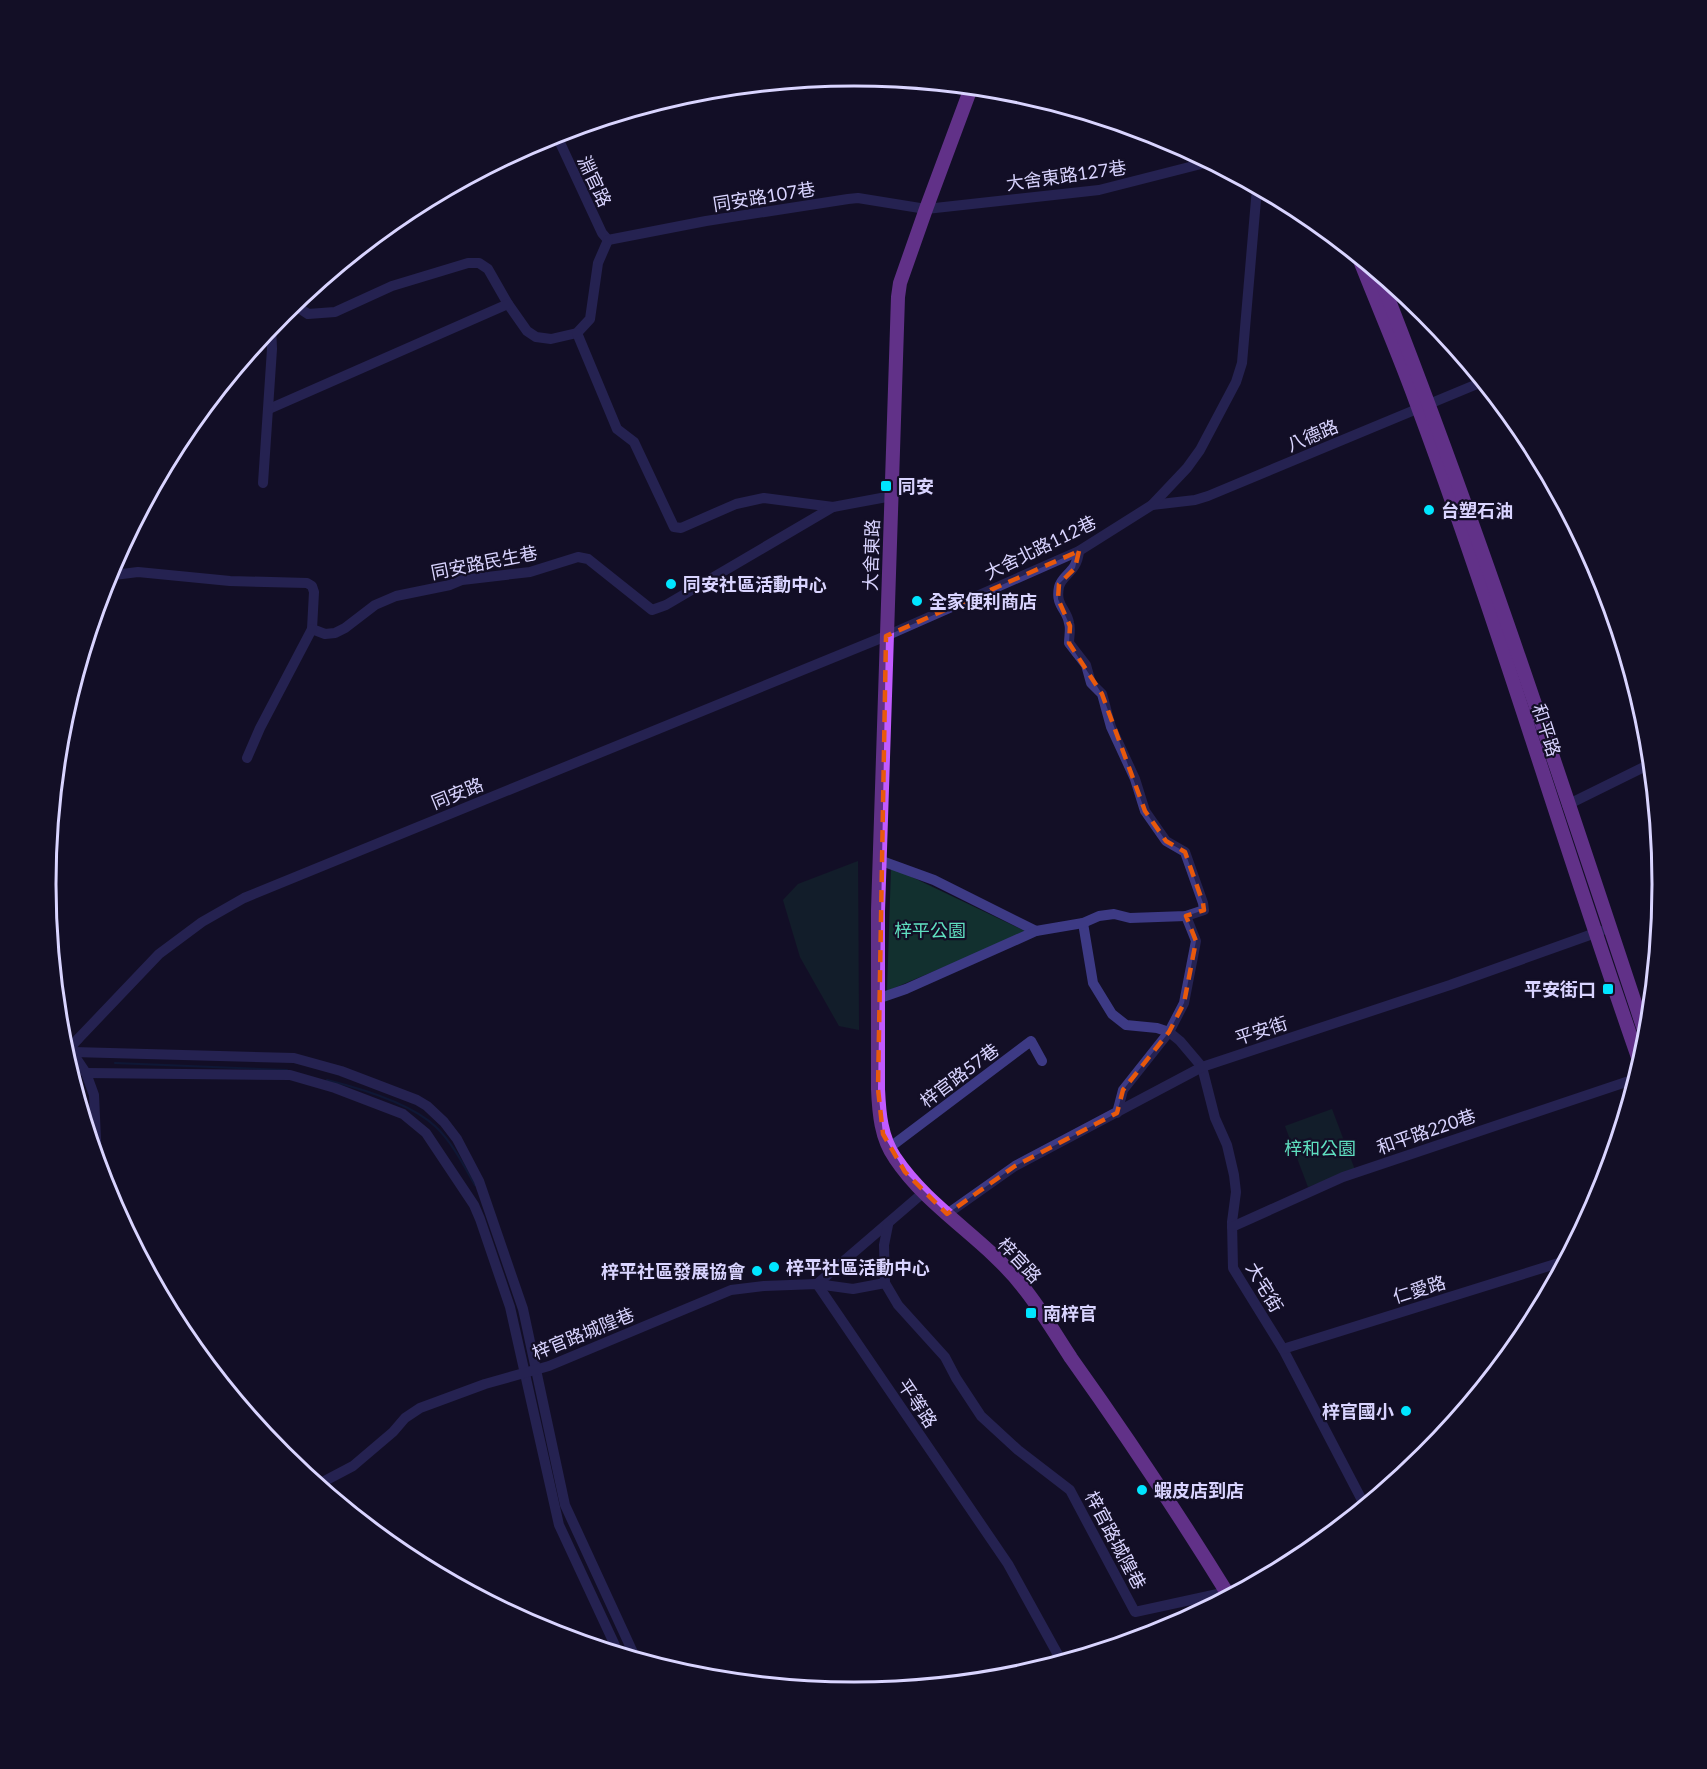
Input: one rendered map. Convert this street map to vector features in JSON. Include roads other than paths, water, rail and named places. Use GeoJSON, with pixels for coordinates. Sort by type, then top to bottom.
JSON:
{"type":"FeatureCollection","features":[{"type":"Feature","properties":{"kind":"main road","name":"大舍東路"},"geometry":{"type":"LineString","coordinates":[[877,999],[879,860],[898,297],[900,283],[968,95]]}},
{"type":"Feature","properties":{"kind":"main road"},"geometry":{"type":"LineString","coordinates":[[1366,273],[1424,406]]}},
{"type":"Feature","properties":{"kind":"main road"},"geometry":{"type":"LineString","coordinates":[[1384,288],[1424,406]]}},
{"type":"Feature","properties":{"kind":"main road","name":"和平路"},"geometry":{"type":"LineString","coordinates":[[1424,406],[1516,673],[1595,934],[1634,1047]]}},
{"type":"Feature","properties":{"kind":"main road","name":"和平路"},"geometry":{"type":"LineString","coordinates":[[1516,673],[1568,805],[1640,1018]]}},
{"type":"Feature","properties":{"kind":"main road","name":"梓官路"},"geometry":{"type":"LineString","coordinates":[[877,999],[879,1105],[883,1134],[889,1148],[905,1172],[924,1192],[1002,1264],[1022,1286],[1100,1398],[1225,1590]]}},
{"type":"Feature","properties":{"kind":"street","name":"淵官路"},"geometry":{"type":"LineString","coordinates":[[560,143],[597,224],[608,240]]}},
{"type":"Feature","properties":{"kind":"street","name":"大舍東路127巷"},"geometry":{"type":"LineString","coordinates":[[926,209],[1099,190],[1197,165]]}},
{"type":"Feature","properties":{"kind":"street","name":"大舍北路112巷"},"geometry":{"type":"LineString","coordinates":[[886,636],[1079,550],[1152,505],[1187,468],[1200,450],[1236,382],[1242,363],[1256,196]]}},
{"type":"Feature","properties":{"kind":"street","name":"同安路107巷"},"geometry":{"type":"LineString","coordinates":[[608,240],[706,221],[858,198],[926,209]]}},
{"type":"Feature","properties":{"kind":"street"},"geometry":{"type":"LineString","coordinates":[[300,310],[308,314],[335,312],[392,286],[468,263],[479,263],[488,268],[508,304],[527,331],[536,337],[551,339],[577,333],[590,319],[598,262],[608,240]]}},
{"type":"Feature","properties":{"kind":"street"},"geometry":{"type":"LineString","coordinates":[[268,409],[508,304]]}},
{"type":"Feature","properties":{"kind":"street"},"geometry":{"type":"LineString","coordinates":[[577,333],[616,429],[634,442],[674,526],[681,528],[736,504],[764,498],[833,507],[892,496]]}},
{"type":"Feature","properties":{"kind":"street"},"geometry":{"type":"LineString","coordinates":[[263,483],[272,339]]}},
{"type":"Feature","properties":{"kind":"street","name":"八德路"},"geometry":{"type":"LineString","coordinates":[[1152,505],[1196,500],[1208,496],[1475,385]]}},
{"type":"Feature","properties":{"kind":"street","name":"同安路民生巷"},"geometry":{"type":"LineString","coordinates":[[312,629],[325,634],[335,633],[375,605],[396,596],[450,585],[462,580],[530,572],[578,557],[588,559],[652,610],[666,605],[833,507]]}},
{"type":"Feature","properties":{"kind":"street"},"geometry":{"type":"LineString","coordinates":[[877,999],[906,989],[1036,931],[1083,923],[1099,916],[1114,914],[1130,918],[1186,916],[1203,910],[1203,903],[1185,852],[1166,841],[1145,810],[1135,780],[1111,727],[1102,694],[1091,683],[1086,665],[1069,643],[1070,626],[1058,599],[1059,584],[1075,568],[1079,550]]}},
{"type":"Feature","properties":{"kind":"street"},"geometry":{"type":"LineString","coordinates":[[118,574],[138,572],[230,581],[307,583],[312,586],[314,592],[312,629],[260,728],[247,758]]}},
{"type":"Feature","properties":{"kind":"street","name":"同安路"},"geometry":{"type":"LineString","coordinates":[[73,1047],[159,954],[202,922],[244,898],[886,636]]}},
{"type":"Feature","properties":{"kind":"street"},"geometry":{"type":"LineString","coordinates":[[1568,805],[1643,768]]}},
{"type":"Feature","properties":{"kind":"street"},"geometry":{"type":"LineString","coordinates":[[879,860],[934,880],[1036,931]]}},
{"type":"Feature","properties":{"kind":"street"},"geometry":{"type":"LineString","coordinates":[[1117,1113],[1123,1090],[1169,1032],[1184,1003],[1196,941],[1186,916]]}},
{"type":"Feature","properties":{"kind":"street"},"geometry":{"type":"LineString","coordinates":[[1083,923],[1093,983],[1107,1007],[1126,1025],[1157,1028],[1169,1032],[1180,1041],[1202,1067]]}},
{"type":"Feature","properties":{"kind":"street","name":"平安街"},"geometry":{"type":"LineString","coordinates":[[947,1214],[1015,1166],[1064,1138],[1117,1113],[1202,1067],[1440,989],[1610,928]]}},
{"type":"Feature","properties":{"kind":"street","name":"梓官路57巷"},"geometry":{"type":"LineString","coordinates":[[889,1148],[1031,1041],[1042,1061]]}},
{"type":"Feature","properties":{"kind":"street"},"geometry":{"type":"LineString","coordinates":[[74,1054],[294,1059],[341,1071],[417,1100],[444,1122],[457,1138],[479,1181],[523,1309],[565,1505],[566,1523],[632,1650]]}},
{"type":"Feature","properties":{"kind":"street"},"geometry":{"type":"LineString","coordinates":[[76,1063],[86,1073],[94,1095],[96,1133]]}},
{"type":"Feature","properties":{"kind":"street","name":"大宅街"},"geometry":{"type":"LineString","coordinates":[[1202,1067],[1215,1118],[1227,1145],[1234,1175],[1236,1192],[1232,1227],[1233,1268],[1283,1349],[1362,1499]]}},
{"type":"Feature","properties":{"kind":"street"},"geometry":{"type":"LineString","coordinates":[[86,1073],[290,1076],[335,1088],[403,1114],[426,1133],[474,1205],[510,1306],[524,1374],[566,1523],[616,1646]]}},
{"type":"Feature","properties":{"kind":"street","name":"和平路220巷"},"geometry":{"type":"LineString","coordinates":[[1232,1227],[1343,1177],[1626,1082]]}},
{"type":"Feature","properties":{"kind":"street"},"geometry":{"type":"LineString","coordinates":[[817,1284],[924,1192]]}},
{"type":"Feature","properties":{"kind":"street"},"geometry":{"type":"LineString","coordinates":[[885,1283],[884,1245],[888,1225]]}},
{"type":"Feature","properties":{"kind":"street","name":"仁愛路"},"geometry":{"type":"LineString","coordinates":[[1283,1349],[1555,1264]]}},
{"type":"Feature","properties":{"kind":"street","name":"梓官路城隍巷"},"geometry":{"type":"LineString","coordinates":[[324,1481],[353,1466],[393,1432],[405,1418],[420,1408],[485,1384],[536,1370],[731,1290],[817,1284],[853,1290],[885,1283],[898,1305],[945,1357],[981,1416],[1018,1450],[1070,1490],[1135,1612],[1211,1597]]}},
{"type":"Feature","properties":{"kind":"street","name":"平等路"},"geometry":{"type":"LineString","coordinates":[[817,1284],[1008,1564],[1058,1655]]}},
{"type":"Feature","properties":{"kind":"waterway"},"geometry":{"type":"LineString","coordinates":[[115,1063],[287,1070]]}},
{"type":"Feature","properties":{"kind":"waterway"},"geometry":{"type":"LineString","coordinates":[[327,1080],[384,1098],[426,1119],[447,1140],[475,1185]]}},
{"type":"Feature","properties":{"kind":"place","name":"同安"},"geometry":{"type":"Point","coordinates":[886,486]}},
{"type":"Feature","properties":{"kind":"place","name":"台塑石油"},"geometry":{"type":"Point","coordinates":[1429,510]}},
{"type":"Feature","properties":{"kind":"place","name":"同安社區活動中心"},"geometry":{"type":"Point","coordinates":[671,584]}},
{"type":"Feature","properties":{"kind":"place","name":"全家便利商店"},"geometry":{"type":"Point","coordinates":[917,601]}},
{"type":"Feature","properties":{"kind":"place","name":"平安街口"},"geometry":{"type":"Point","coordinates":[1608,989]}},
{"type":"Feature","properties":{"kind":"place","name":"梓平社區活動中心"},"geometry":{"type":"Point","coordinates":[774,1267]}},
{"type":"Feature","properties":{"kind":"place","name":"梓平社區發展協會"},"geometry":{"type":"Point","coordinates":[757,1271]}},
{"type":"Feature","properties":{"kind":"place","name":"南梓官"},"geometry":{"type":"Point","coordinates":[1031,1313]}},
{"type":"Feature","properties":{"kind":"place","name":"梓官國小"},"geometry":{"type":"Point","coordinates":[1406,1411]}},
{"type":"Feature","properties":{"kind":"place","name":"蝦皮店到店"},"geometry":{"type":"Point","coordinates":[1142,1490]}},
{"type":"Feature","properties":{"kind":"park label","name":"梓平公園"},"geometry":{"type":"Point","coordinates":[930,930]}},
{"type":"Feature","properties":{"kind":"park label","name":"梓和公園"},"geometry":{"type":"Point","coordinates":[1320,1148]}}]}
